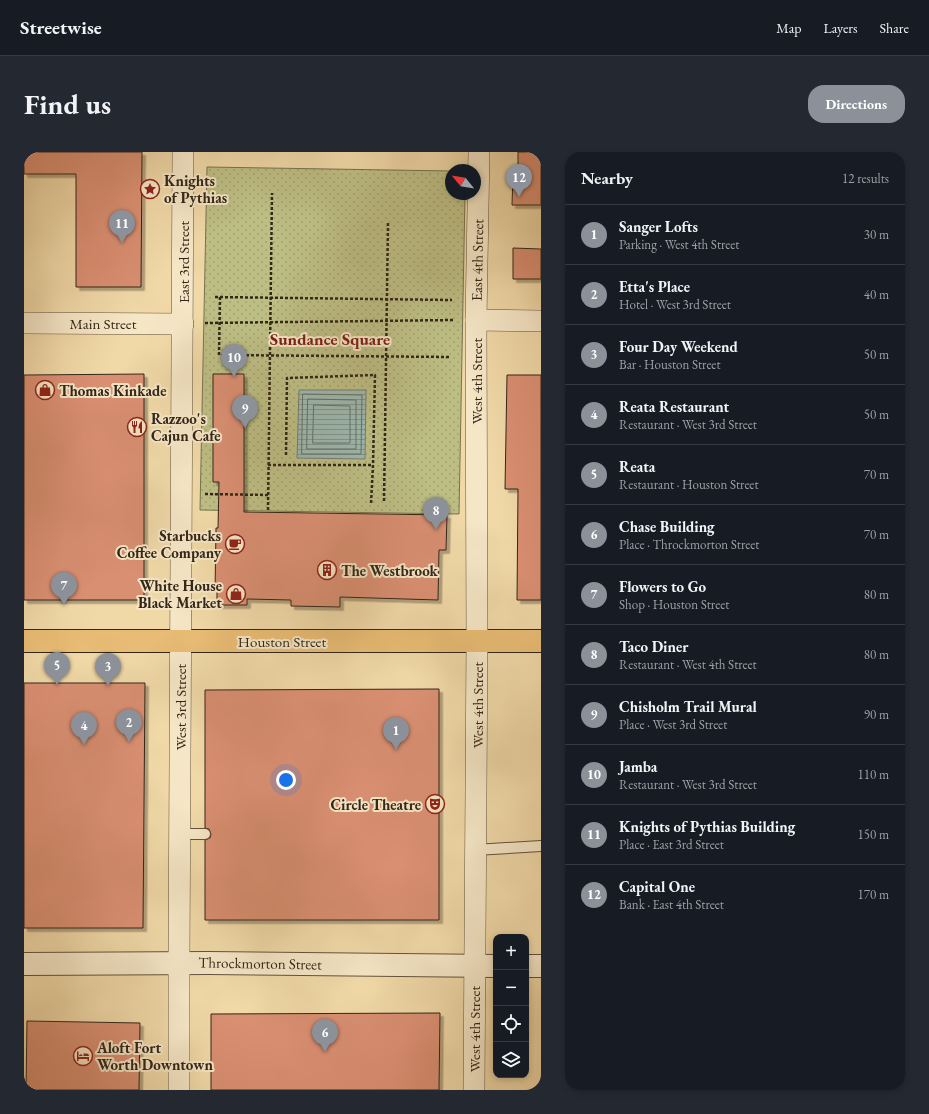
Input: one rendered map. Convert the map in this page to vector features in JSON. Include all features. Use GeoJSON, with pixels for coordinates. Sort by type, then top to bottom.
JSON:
{"type":"FeatureCollection","features":[{"type":"Feature","properties":{"kind":"main road","name":"Houston Street"},"geometry":{"type":"LineString","coordinates":[[24,641],[541,641]]}},
{"type":"Feature","properties":{"kind":"street","name":"East 3rd Street"},"geometry":{"type":"LineString","coordinates":[[183,324],[184,152]]}},
{"type":"Feature","properties":{"kind":"street","name":"East 4th Street"},"geometry":{"type":"LineString","coordinates":[[476,320],[480,152]]}},
{"type":"Feature","properties":{"kind":"street"},"geometry":{"type":"LineString","coordinates":[[476,320],[541,321]]}},
{"type":"Feature","properties":{"kind":"street","name":"West 4th Street"},"geometry":{"type":"LineString","coordinates":[[474,1090],[477,641],[476,320]]}},
{"type":"Feature","properties":{"kind":"street","name":"Main Street"},"geometry":{"type":"LineString","coordinates":[[24,323],[183,324]]}},
{"type":"Feature","properties":{"kind":"street","name":"West 3rd Street"},"geometry":{"type":"LineString","coordinates":[[179,1090],[178,962],[183,324]]}},
{"type":"Feature","properties":{"kind":"street","name":"Throckmorton Street"},"geometry":{"type":"LineString","coordinates":[[24,964],[178,962],[493,966]]}},
{"type":"Feature","properties":{"kind":"street"},"geometry":{"type":"LineString","coordinates":[[529,966],[541,966]]}},
{"type":"Feature","properties":{"kind":"lane"},"geometry":{"type":"LineString","coordinates":[[179,834],[205,834]]}},
{"type":"Feature","properties":{"kind":"lane"},"geometry":{"type":"LineString","coordinates":[[476,850],[541,846]]}},
{"type":"Feature","properties":{"kind":"path"},"geometry":{"type":"LineString","coordinates":[[268,510],[272,193]]}},
{"type":"Feature","properties":{"kind":"path"},"geometry":{"type":"LineString","coordinates":[[384,501],[388,223]]}},
{"type":"Feature","properties":{"kind":"path"},"geometry":{"type":"LineString","coordinates":[[216,297],[452,300]]}},
{"type":"Feature","properties":{"kind":"path"},"geometry":{"type":"LineString","coordinates":[[220,297],[219,355],[452,357]]}},
{"type":"Feature","properties":{"kind":"path"},"geometry":{"type":"LineString","coordinates":[[183,324],[476,320]]}},
{"type":"Feature","properties":{"kind":"path"},"geometry":{"type":"LineString","coordinates":[[286,455],[287,378],[375,375],[371,504]]}},
{"type":"Feature","properties":{"kind":"path"},"geometry":{"type":"LineString","coordinates":[[268,465],[373,464]]}},
{"type":"Feature","properties":{"kind":"path"},"geometry":{"type":"LineString","coordinates":[[202,494],[268,495]]}},
{"type":"Feature","properties":{"kind":"green space"},"geometry":{"type":"Polygon","coordinates":[[[207,167],[445,171],[445,200],[465,200],[459,514],[200,510],[207,167]]]}},
{"type":"Feature","properties":{"kind":"water"},"geometry":{"type":"Polygon","coordinates":[[[299,390],[366,390],[365,459],[297,458],[299,390]]]}},
{"type":"Feature","properties":{"kind":"building"},"geometry":{"type":"Polygon","coordinates":[[[24,152],[142,152],[141,287],[76,287],[76,174],[24,174],[24,152]]]}},
{"type":"Feature","properties":{"kind":"building"},"geometry":{"type":"Polygon","coordinates":[[[518,152],[541,152],[541,205],[512,205],[513,174],[518,174],[518,152]]]}},
{"type":"Feature","properties":{"kind":"building"},"geometry":{"type":"Polygon","coordinates":[[[513,248],[541,249],[541,279],[513,279],[513,248]]]}},
{"type":"Feature","properties":{"kind":"building"},"geometry":{"type":"Polygon","coordinates":[[[144,374],[144,600],[24,600],[24,375],[144,374]]]}},
{"type":"Feature","properties":{"kind":"building","name":"The Westbrook"},"geometry":{"type":"Polygon","coordinates":[[[213,374],[244,374],[244,512],[447,515],[446,550],[439,550],[438,600],[340,597],[340,607],[291,606],[291,600],[247,599],[247,605],[217,605],[217,591],[215,591],[216,528],[218,528],[219,482],[213,482],[213,374]]]}},
{"type":"Feature","properties":{"kind":"building"},"geometry":{"type":"Polygon","coordinates":[[[507,375],[541,375],[541,600],[517,600],[518,489],[505,489],[507,375]]]}},
{"type":"Feature","properties":{"kind":"building"},"geometry":{"type":"Polygon","coordinates":[[[24,683],[145,683],[143,928],[24,928],[24,683]]]}},
{"type":"Feature","properties":{"kind":"building"},"geometry":{"type":"Polygon","coordinates":[[[439,689],[439,920],[205,920],[205,840],[210,838],[211,834],[209,829],[205,828],[205,690],[439,689]]]}},
{"type":"Feature","properties":{"kind":"building"},"geometry":{"type":"Polygon","coordinates":[[[440,1013],[439,1090],[211,1090],[211,1014],[440,1013]]]}},
{"type":"Feature","properties":{"kind":"building","name":"Aloft Fort Worth Downtown"},"geometry":{"type":"Polygon","coordinates":[[[27,1021],[140,1023],[139,1090],[26,1090],[27,1021]]]}},
{"type":"Feature","properties":{"kind":"place","name":"Knights of Pythias"},"geometry":{"type":"Point","coordinates":[150,189]}},
{"type":"Feature","properties":{"kind":"place","name":"Capital One"},"geometry":{"type":"Point","coordinates":[519,197]}},
{"type":"Feature","properties":{"kind":"place","name":"Knights of Pythias Building"},"geometry":{"type":"Point","coordinates":[122,243]}},
{"type":"Feature","properties":{"kind":"place","name":"Jamba"},"geometry":{"type":"Point","coordinates":[234,377]}},
{"type":"Feature","properties":{"kind":"place","name":"Thomas Kinkade"},"geometry":{"type":"Point","coordinates":[45,390]}},
{"type":"Feature","properties":{"kind":"place","name":"Razzoo's Cajun Cafe"},"geometry":{"type":"Point","coordinates":[137,427]}},
{"type":"Feature","properties":{"kind":"place","name":"Chisholm Trail Mural"},"geometry":{"type":"Point","coordinates":[245,428]}},
{"type":"Feature","properties":{"kind":"place","name":"Taco Diner"},"geometry":{"type":"Point","coordinates":[436,530]}},
{"type":"Feature","properties":{"kind":"place","name":"Starbucks Coffee Company"},"geometry":{"type":"Point","coordinates":[235,544]}},
{"type":"Feature","properties":{"kind":"place","name":"The Westbrook"},"geometry":{"type":"Point","coordinates":[327,570]}},
{"type":"Feature","properties":{"kind":"place","name":"White House Black Market"},"geometry":{"type":"Point","coordinates":[236,594]}},
{"type":"Feature","properties":{"kind":"place","name":"Flowers to Go"},"geometry":{"type":"Point","coordinates":[64,605]}},
{"type":"Feature","properties":{"kind":"place","name":"Reata"},"geometry":{"type":"Point","coordinates":[57,685]}},
{"type":"Feature","properties":{"kind":"place","name":"Four Day Weekend"},"geometry":{"type":"Point","coordinates":[108,686]}},
{"type":"Feature","properties":{"kind":"place","name":"Etta's Place"},"geometry":{"type":"Point","coordinates":[129,742]}},
{"type":"Feature","properties":{"kind":"place","name":"Reata Restaurant"},"geometry":{"type":"Point","coordinates":[84,745]}},
{"type":"Feature","properties":{"kind":"place","name":"Sanger Lofts"},"geometry":{"type":"Point","coordinates":[396,750]}},
{"type":"Feature","properties":{"kind":"place","name":"Circle Theatre"},"geometry":{"type":"Point","coordinates":[435,804]}},
{"type":"Feature","properties":{"kind":"place","name":"Chase Building"},"geometry":{"type":"Point","coordinates":[325,1052]}},
{"type":"Feature","properties":{"kind":"place","name":"Aloft Fort Worth Downtown"},"geometry":{"type":"Point","coordinates":[83,1056]}},
{"type":"Feature","properties":{"kind":"district","name":"Sundance Square"},"geometry":{"type":"Point","coordinates":[330,339]}}]}
